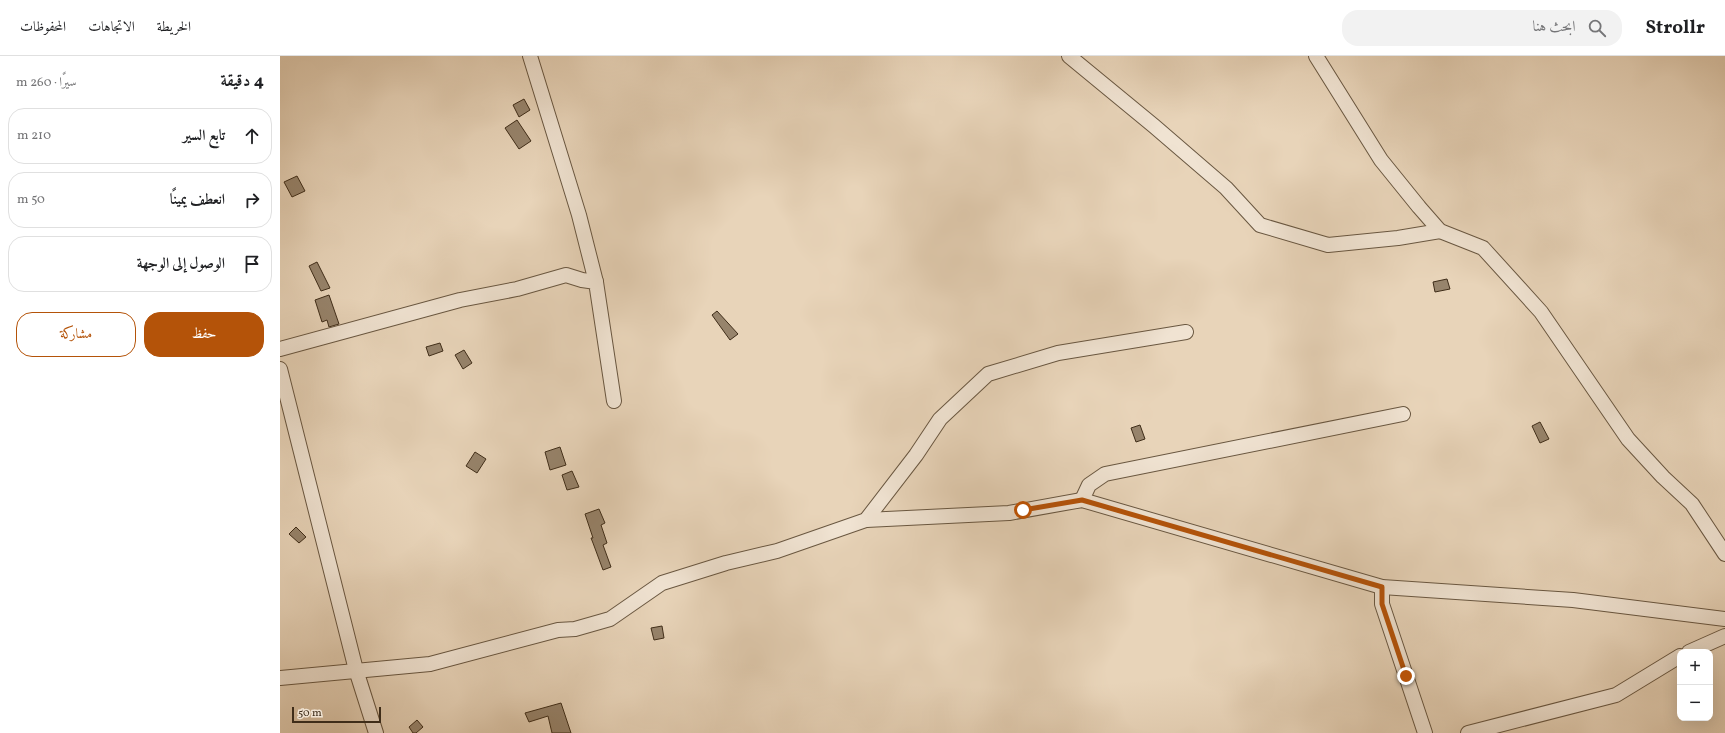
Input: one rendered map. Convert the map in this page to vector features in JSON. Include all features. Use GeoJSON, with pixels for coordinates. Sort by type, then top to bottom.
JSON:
{"type":"FeatureCollection","features":[{"type":"Feature","properties":{"kind":"street"},"geometry":{"type":"LineString","coordinates":[[530,56],[579,215],[596,282],[614,401]]}},
{"type":"Feature","properties":{"kind":"street"},"geometry":{"type":"LineString","coordinates":[[1069,56],[1226,188],[1260,225],[1328,245],[1398,238],[1440,231]]}},
{"type":"Feature","properties":{"kind":"street"},"geometry":{"type":"LineString","coordinates":[[1316,56],[1381,160],[1419,208],[1440,231],[1483,248],[1541,312],[1628,439],[1663,477],[1692,504],[1725,554]]}},
{"type":"Feature","properties":{"kind":"street"},"geometry":{"type":"LineString","coordinates":[[280,349],[460,300],[517,289],[566,275],[582,280],[596,282]]}},
{"type":"Feature","properties":{"kind":"street"},"geometry":{"type":"LineString","coordinates":[[866,520],[916,455],[940,419],[988,374],[1058,353],[1186,332]]}},
{"type":"Feature","properties":{"kind":"street"},"geometry":{"type":"LineString","coordinates":[[280,369],[356,670],[376,733]]}},
{"type":"Feature","properties":{"kind":"street"},"geometry":{"type":"LineString","coordinates":[[1082,500],[1089,486],[1106,474],[1403,414]]}},
{"type":"Feature","properties":{"kind":"street"},"geometry":{"type":"LineString","coordinates":[[280,678],[430,664],[558,630],[594,624],[610,619],[662,583],[726,563],[777,551],[866,520],[1009,513],[1082,500],[1382,587],[1573,600],[1725,619]]}},
{"type":"Feature","properties":{"kind":"street"},"geometry":{"type":"LineString","coordinates":[[1382,587],[1382,604],[1425,733]]}},
{"type":"Feature","properties":{"kind":"street"},"geometry":{"type":"LineString","coordinates":[[1696,649],[1725,636]]}},
{"type":"Feature","properties":{"kind":"street"},"geometry":{"type":"LineString","coordinates":[[1468,733],[1616,695],[1677,658]]}},
{"type":"Feature","properties":{"kind":"building"},"geometry":{"type":"Polygon","coordinates":[[[524,99],[530,110],[519,117],[513,105],[524,99]]]}},
{"type":"Feature","properties":{"kind":"building"},"geometry":{"type":"Polygon","coordinates":[[[517,120],[531,141],[519,149],[505,128],[517,120]]]}},
{"type":"Feature","properties":{"kind":"building"},"geometry":{"type":"Polygon","coordinates":[[[297,176],[305,191],[292,197],[284,182],[297,176]]]}},
{"type":"Feature","properties":{"kind":"building"},"geometry":{"type":"Polygon","coordinates":[[[317,262],[330,288],[321,291],[309,266],[317,262]]]}},
{"type":"Feature","properties":{"kind":"building"},"geometry":{"type":"Polygon","coordinates":[[[1447,279],[1450,289],[1435,292],[1433,282],[1447,279]]]}},
{"type":"Feature","properties":{"kind":"building"},"geometry":{"type":"Polygon","coordinates":[[[329,295],[339,324],[329,327],[327,320],[322,322],[315,300],[329,295]]]}},
{"type":"Feature","properties":{"kind":"building"},"geometry":{"type":"Polygon","coordinates":[[[717,311],[738,334],[730,340],[712,315],[717,311]]]}},
{"type":"Feature","properties":{"kind":"building"},"geometry":{"type":"Polygon","coordinates":[[[440,343],[443,351],[429,356],[426,347],[440,343]]]}},
{"type":"Feature","properties":{"kind":"building"},"geometry":{"type":"Polygon","coordinates":[[[464,350],[472,363],[463,369],[455,355],[464,350]]]}},
{"type":"Feature","properties":{"kind":"building"},"geometry":{"type":"Polygon","coordinates":[[[1540,422],[1549,439],[1540,443],[1532,426],[1540,422]]]}},
{"type":"Feature","properties":{"kind":"building"},"geometry":{"type":"Polygon","coordinates":[[[1140,425],[1145,439],[1136,442],[1131,428],[1140,425]]]}},
{"type":"Feature","properties":{"kind":"building"},"geometry":{"type":"Polygon","coordinates":[[[560,447],[566,465],[550,470],[545,452],[560,447]]]}},
{"type":"Feature","properties":{"kind":"building"},"geometry":{"type":"Polygon","coordinates":[[[475,452],[486,459],[477,473],[466,466],[475,452]]]}},
{"type":"Feature","properties":{"kind":"building"},"geometry":{"type":"Polygon","coordinates":[[[572,471],[579,487],[567,490],[562,475],[572,471]]]}},
{"type":"Feature","properties":{"kind":"building"},"geometry":{"type":"Polygon","coordinates":[[[599,509],[605,523],[601,525],[607,543],[603,545],[611,567],[603,570],[591,538],[593,538],[585,514],[599,509]]]}},
{"type":"Feature","properties":{"kind":"building"},"geometry":{"type":"Polygon","coordinates":[[[296,527],[306,537],[299,543],[289,534],[296,527]]]}},
{"type":"Feature","properties":{"kind":"building"},"geometry":{"type":"Polygon","coordinates":[[[662,626],[664,638],[654,640],[651,628],[662,626]]]}},
{"type":"Feature","properties":{"kind":"building"},"geometry":{"type":"Polygon","coordinates":[[[561,703],[571,733],[552,733],[548,716],[529,722],[525,713],[561,703]]]}},
{"type":"Feature","properties":{"kind":"building"},"geometry":{"type":"Polygon","coordinates":[[[417,720],[423,727],[416,733],[413,733],[409,727],[417,720]]]}},
{"type":"Feature","properties":{"kind":"route"},"geometry":{"type":"LineString","coordinates":[[1023,510],[1082,500],[1382,587],[1382,604],[1406,676]]}}]}
